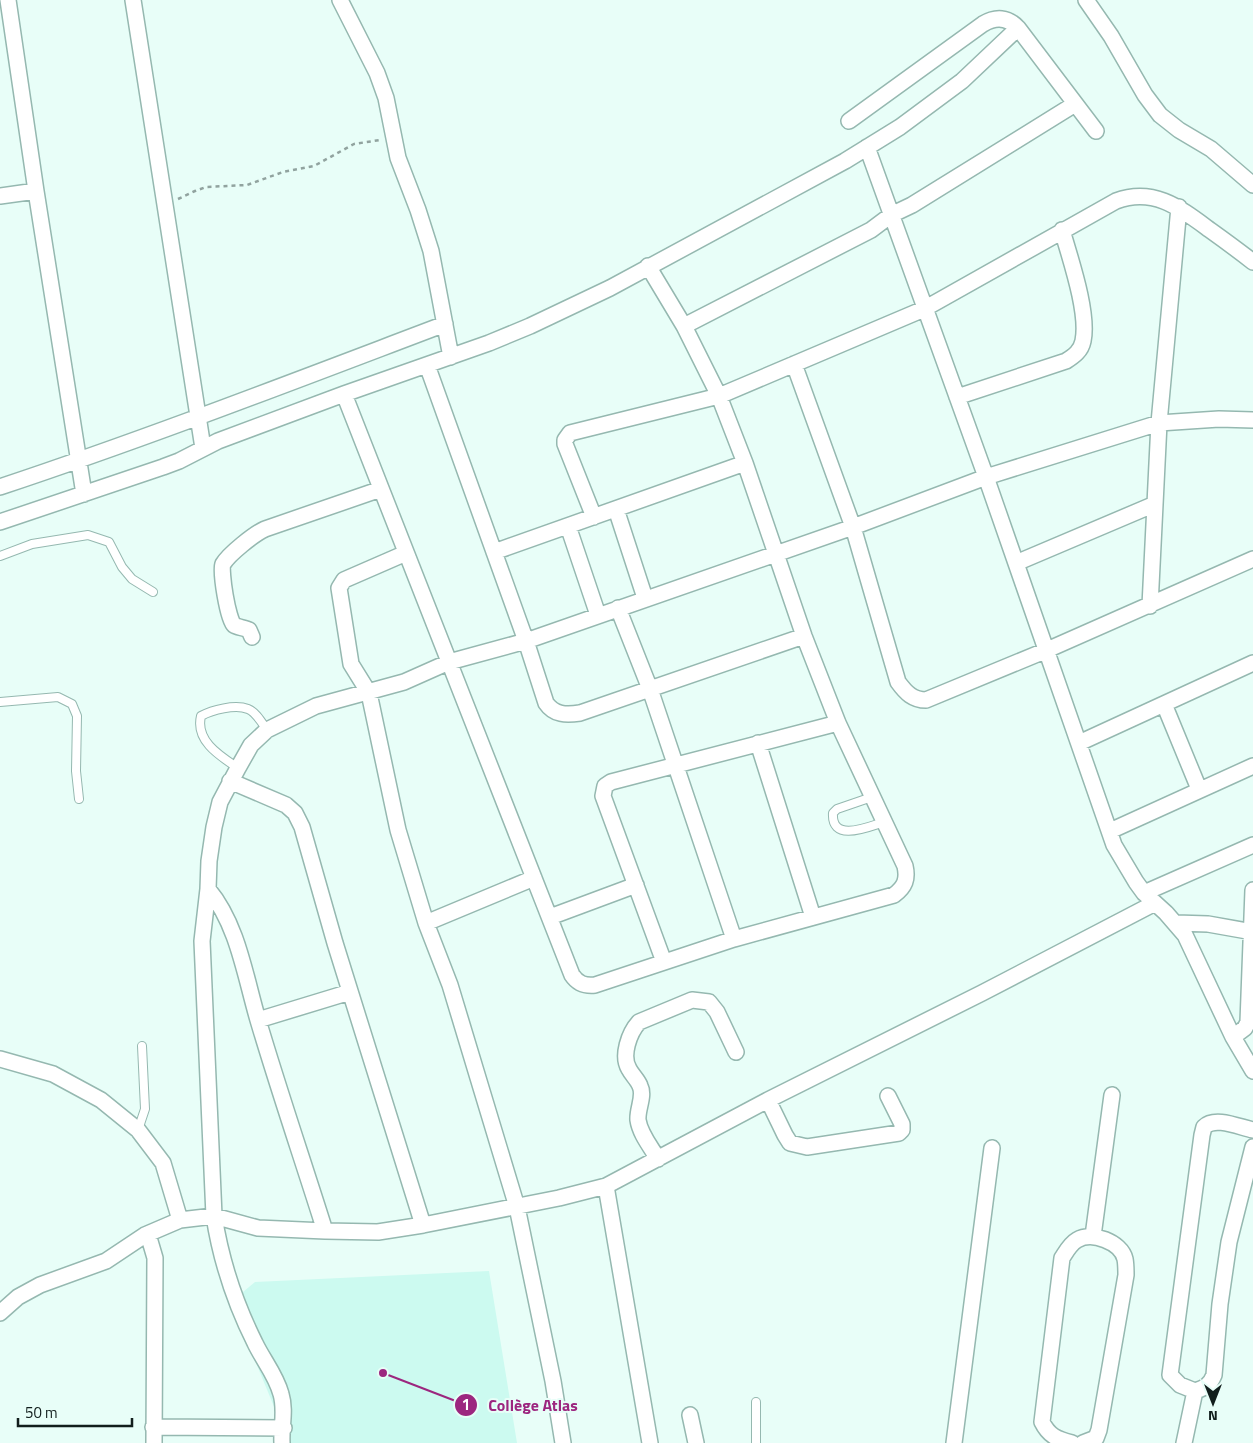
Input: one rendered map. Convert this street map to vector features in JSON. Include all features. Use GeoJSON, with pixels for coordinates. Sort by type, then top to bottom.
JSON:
{"type":"FeatureCollection","features":[{"type":"Feature","properties":{"kind":"street"},"geometry":{"type":"LineString","coordinates":[[8,0],[84,494]]}},
{"type":"Feature","properties":{"kind":"street"},"geometry":{"type":"LineString","coordinates":[[133,0],[203,448]]}},
{"type":"Feature","properties":{"kind":"street"},"geometry":{"type":"LineString","coordinates":[[340,0],[382,86],[390,111],[394,141],[403,174],[425,230],[451,357]]}},
{"type":"Feature","properties":{"kind":"street"},"geometry":{"type":"LineString","coordinates":[[1086,0],[1111,36],[1145,95],[1160,115],[1179,130],[1211,148],[1253,185]]}},
{"type":"Feature","properties":{"kind":"street"},"geometry":{"type":"LineString","coordinates":[[849,122],[989,20],[1002,18],[1018,28],[1096,131]]}},
{"type":"Feature","properties":{"kind":"street"},"geometry":{"type":"LineString","coordinates":[[0,522],[171,464],[203,448],[344,394],[489,343],[610,288],[845,161],[900,126],[946,92],[990,55],[1018,28]]}},
{"type":"Feature","properties":{"kind":"street"},"geometry":{"type":"LineString","coordinates":[[684,326],[871,230],[891,215],[1076,104]]}},
{"type":"Feature","properties":{"kind":"street"},"geometry":{"type":"LineString","coordinates":[[867,147],[1120,858],[1150,898],[1176,924],[1192,948],[1233,1036],[1253,1071]]}},
{"type":"Feature","properties":{"kind":"street"},"geometry":{"type":"LineString","coordinates":[[0,196],[36,191]]}},
{"type":"Feature","properties":{"kind":"street"},"geometry":{"type":"LineString","coordinates":[[594,517],[565,444],[565,440],[570,433],[719,396],[924,309],[1062,230],[1123,198],[1142,196],[1156,198],[1179,207],[1253,262]]}},
{"type":"Feature","properties":{"kind":"street"},"geometry":{"type":"LineString","coordinates":[[1150,606],[1159,422],[1179,207]]}},
{"type":"Feature","properties":{"kind":"street"},"geometry":{"type":"LineString","coordinates":[[957,397],[1066,361],[1077,353],[1083,341],[1084,322],[1077,282],[1062,230]]}},
{"type":"Feature","properties":{"kind":"street"},"geometry":{"type":"LineString","coordinates":[[344,394],[572,976],[576,980],[585,985],[595,984],[734,939],[894,895],[904,886],[906,880],[905,866],[838,723],[804,636],[745,463],[719,396],[684,326],[648,266]]}},
{"type":"Feature","properties":{"kind":"street"},"geometry":{"type":"LineString","coordinates":[[0,488],[79,461],[445,324]]}},
{"type":"Feature","properties":{"kind":"street"},"geometry":{"type":"LineString","coordinates":[[427,364],[526,641],[546,703],[550,709],[562,714],[580,712],[804,636]]}},
{"type":"Feature","properties":{"kind":"street"},"geometry":{"type":"LineString","coordinates":[[794,364],[853,527],[898,682],[904,691],[920,700],[926,700],[1150,606],[1253,559]]}},
{"type":"Feature","properties":{"kind":"street"},"geometry":{"type":"LineString","coordinates":[[282,1443],[285,1411],[281,1393],[241,1313],[218,1244],[214,1216],[202,941],[209,861],[220,802],[230,781],[252,745],[267,730],[316,706],[369,693],[404,682],[449,662],[526,641],[775,552],[853,527],[986,477],[1159,422],[1219,419],[1253,420]]}},
{"type":"Feature","properties":{"kind":"street"},"geometry":{"type":"LineString","coordinates":[[494,552],[745,463]]}},
{"type":"Feature","properties":{"kind":"street"},"geometry":{"type":"LineString","coordinates":[[252,637],[249,630],[234,625],[230,618],[222,576],[223,565],[228,558],[255,533],[265,528],[381,489]]}},
{"type":"Feature","properties":{"kind":"street"},"geometry":{"type":"LineString","coordinates":[[1016,563],[1155,504]]}},
{"type":"Feature","properties":{"kind":"street"},"geometry":{"type":"LineString","coordinates":[[616,509],[645,598]]}},
{"type":"Feature","properties":{"kind":"street"},"geometry":{"type":"LineString","coordinates":[[568,526],[598,615]]}},
{"type":"Feature","properties":{"kind":"street"},"geometry":{"type":"LineString","coordinates":[[406,552],[344,580],[339,588],[351,664],[369,693],[398,830],[426,923],[450,984],[517,1207],[553,1381],[563,1443]]}},
{"type":"Feature","properties":{"kind":"street"},"geometry":{"type":"LineString","coordinates":[[618,608],[650,688],[734,939]]}},
{"type":"Feature","properties":{"kind":"street"},"geometry":{"type":"LineString","coordinates":[[1079,742],[1253,663]]}},
{"type":"Feature","properties":{"kind":"street"},"geometry":{"type":"LineString","coordinates":[[1164,704],[1199,790]]}},
{"type":"Feature","properties":{"kind":"street"},"geometry":{"type":"LineString","coordinates":[[664,962],[603,796],[603,789],[611,782],[838,723]]}},
{"type":"Feature","properties":{"kind":"street"},"geometry":{"type":"LineString","coordinates":[[758,743],[813,917]]}},
{"type":"Feature","properties":{"kind":"street"},"geometry":{"type":"LineString","coordinates":[[1110,831],[1253,766]]}},
{"type":"Feature","properties":{"kind":"street"},"geometry":{"type":"LineString","coordinates":[[230,781],[286,805],[295,814],[302,827],[350,992],[423,1225]]}},
{"type":"Feature","properties":{"kind":"street"},"geometry":{"type":"LineString","coordinates":[[0,1313],[18,1297],[40,1285],[106,1261],[144,1235],[180,1220],[214,1216],[258,1228],[378,1232],[517,1207],[606,1186],[768,1100],[982,993],[1150,898],[1253,845]]}},
{"type":"Feature","properties":{"kind":"street"},"geometry":{"type":"LineString","coordinates":[[426,923],[534,878]]}},
{"type":"Feature","properties":{"kind":"street"},"geometry":{"type":"LineString","coordinates":[[550,917],[636,885]]}},
{"type":"Feature","properties":{"kind":"street"},"geometry":{"type":"LineString","coordinates":[[208,889],[218,900],[238,947],[258,1020],[325,1231]]}},
{"type":"Feature","properties":{"kind":"street"},"geometry":{"type":"LineString","coordinates":[[1233,1036],[1245,1028],[1248,1022],[1253,890]]}},
{"type":"Feature","properties":{"kind":"street"},"geometry":{"type":"LineString","coordinates":[[1176,924],[1208,924],[1252,932]]}},
{"type":"Feature","properties":{"kind":"street"},"geometry":{"type":"LineString","coordinates":[[258,1020],[350,992]]}},
{"type":"Feature","properties":{"kind":"street"},"geometry":{"type":"LineString","coordinates":[[658,1159],[640,1129],[638,1119],[641,1086],[627,1067],[626,1051],[633,1028],[638,1022],[692,1000],[709,1002],[717,1012],[736,1052]]}},
{"type":"Feature","properties":{"kind":"street"},"geometry":{"type":"LineString","coordinates":[[0,1059],[53,1074],[101,1100],[138,1130],[163,1163],[180,1220]]}},
{"type":"Feature","properties":{"kind":"street"},"geometry":{"type":"LineString","coordinates":[[1094,1236],[1112,1095]]}},
{"type":"Feature","properties":{"kind":"street"},"geometry":{"type":"LineString","coordinates":[[768,1100],[790,1143],[807,1147],[899,1133],[902,1130],[902,1124],[888,1096]]}},
{"type":"Feature","properties":{"kind":"street"},"geometry":{"type":"LineString","coordinates":[[1253,1130],[1211,1123],[1204,1127],[1202,1135],[1170,1375],[1180,1385],[1195,1391],[1207,1386],[1214,1375],[1220,1304],[1229,1242],[1253,1147]]}},
{"type":"Feature","properties":{"kind":"street"},"geometry":{"type":"LineString","coordinates":[[954,1443],[992,1148]]}},
{"type":"Feature","properties":{"kind":"street"},"geometry":{"type":"LineString","coordinates":[[606,1186],[650,1443]]}},
{"type":"Feature","properties":{"kind":"street"},"geometry":{"type":"LineString","coordinates":[[144,1235],[150,1241],[155,1258],[154,1443]]}},
{"type":"Feature","properties":{"kind":"street"},"geometry":{"type":"LineString","coordinates":[[1072,1443],[1050,1435],[1042,1422],[1062,1258],[1075,1240],[1085,1236],[1094,1236],[1119,1248],[1125,1259],[1126,1275],[1099,1430],[1096,1438],[1083,1443]]}},
{"type":"Feature","properties":{"kind":"street"},"geometry":{"type":"LineString","coordinates":[[1184,1443],[1195,1391]]}},
{"type":"Feature","properties":{"kind":"street"},"geometry":{"type":"LineString","coordinates":[[690,1414],[696,1443]]}},
{"type":"Feature","properties":{"kind":"street"},"geometry":{"type":"LineString","coordinates":[[153,1427],[284,1428]]}},
{"type":"Feature","properties":{"kind":"lane"},"geometry":{"type":"LineString","coordinates":[[0,556],[32,544],[88,535],[109,542],[122,567],[132,579],[153,592]]}},
{"type":"Feature","properties":{"kind":"lane"},"geometry":{"type":"LineString","coordinates":[[0,702],[58,697],[72,704],[77,716],[76,770],[79,798]]}},
{"type":"Feature","properties":{"kind":"lane"},"geometry":{"type":"LineString","coordinates":[[238,768],[220,757],[208,745],[199,723],[200,716],[236,707],[248,709],[255,714],[267,730]]}},
{"type":"Feature","properties":{"kind":"lane"},"geometry":{"type":"LineString","coordinates":[[872,797],[838,809],[833,813],[832,818],[836,825],[848,832],[884,822]]}},
{"type":"Feature","properties":{"kind":"lane"},"geometry":{"type":"LineString","coordinates":[[138,1130],[145,1109],[142,1046]]}},
{"type":"Feature","properties":{"kind":"lane"},"geometry":{"type":"LineString","coordinates":[[756,1402],[756,1443]]}},
{"type":"Feature","properties":{"kind":"path"},"geometry":{"type":"LineString","coordinates":[[165,209],[184,196],[206,187],[256,183],[283,172],[306,169],[322,163],[354,144],[374,140],[394,141]]}},
{"type":"Feature","properties":{"kind":"shaded area"},"geometry":{"type":"Polygon","coordinates":[[[489,1271],[517,1443],[289,1443],[231,1302],[255,1282],[489,1271]]]}},
{"type":"Feature","properties":{"kind":"place","name":"Collège Atlas"},"geometry":{"type":"Point","coordinates":[383,1373]}}]}
